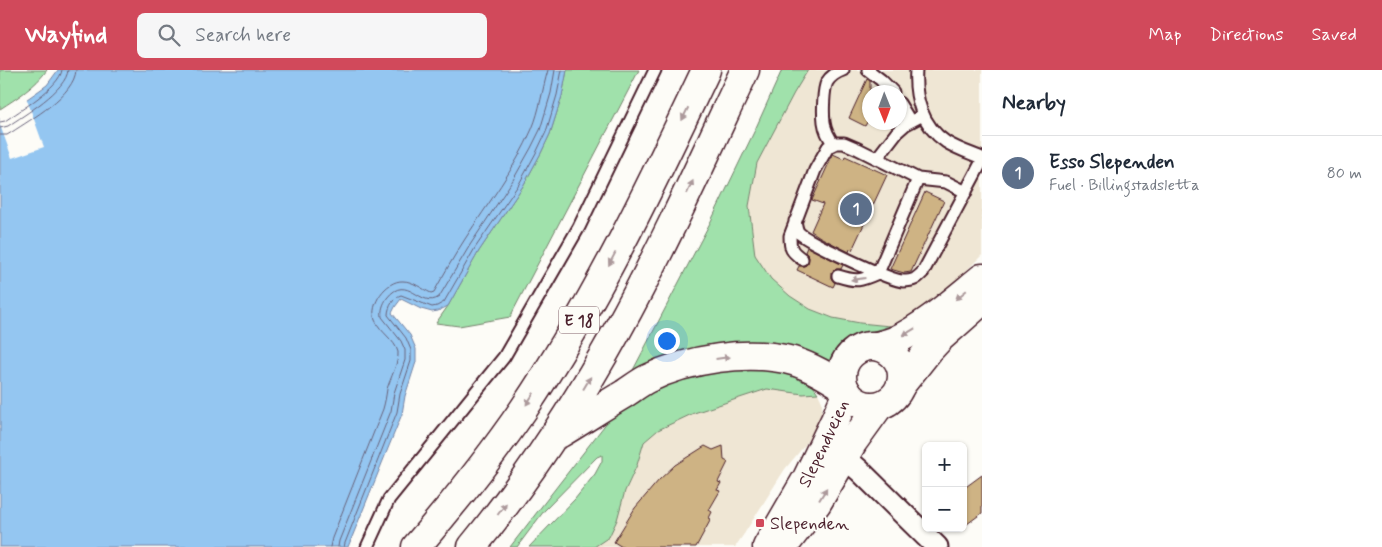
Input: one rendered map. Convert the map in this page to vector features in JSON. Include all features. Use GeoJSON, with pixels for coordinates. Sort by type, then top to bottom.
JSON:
{"type":"FeatureCollection","features":[{"type":"Feature","properties":{"kind":"main road","name":"E 18"},"geometry":{"type":"LineString","coordinates":[[416,547],[474,477],[523,410],[556,358],[619,245],[706,70]]}},
{"type":"Feature","properties":{"kind":"main road","name":"E 18"},"geometry":{"type":"LineString","coordinates":[[472,547],[529,473],[552,439],[575,404],[618,330],[669,231],[745,70]]}},
{"type":"Feature","properties":{"kind":"main road"},"geometry":{"type":"LineString","coordinates":[[876,346],[886,349],[900,364],[903,375],[901,385],[897,395],[889,402],[874,407],[864,406],[845,390],[842,377],[844,367],[849,358],[856,351],[893,341],[913,330],[952,303],[982,278]]}},
{"type":"Feature","properties":{"kind":"main road"},"geometry":{"type":"LineString","coordinates":[[901,385],[934,344],[982,301]]}},
{"type":"Feature","properties":{"kind":"main road","name":"E 18"},"geometry":{"type":"LineString","coordinates":[[552,439],[646,380],[675,368],[702,361],[752,356],[793,361],[825,375],[845,390]]}},
{"type":"Feature","properties":{"kind":"main road","name":"Slependveien"},"geometry":{"type":"LineString","coordinates":[[767,547],[807,478],[835,420],[845,390]]}},
{"type":"Feature","properties":{"kind":"main road","name":"Slependveien"},"geometry":{"type":"LineString","coordinates":[[784,547],[818,503],[860,430],[879,406]]}},
{"type":"Feature","properties":{"kind":"street"},"geometry":{"type":"LineString","coordinates":[[844,457],[937,547]]}},
{"type":"Feature","properties":{"kind":"lane"},"geometry":{"type":"LineString","coordinates":[[367,547],[389,499],[504,357],[579,228],[655,70]]}},
{"type":"Feature","properties":{"kind":"lane"},"geometry":{"type":"LineString","coordinates":[[834,144],[827,134],[824,123],[825,95],[827,82],[842,70]]}},
{"type":"Feature","properties":{"kind":"lane"},"geometry":{"type":"LineString","coordinates":[[868,70],[886,85]]}},
{"type":"Feature","properties":{"kind":"lane"},"geometry":{"type":"LineString","coordinates":[[795,221],[796,229],[800,233],[821,246],[878,273],[901,281],[914,280],[923,272],[982,159],[957,148],[934,132],[919,108],[916,96],[916,70]]}},
{"type":"Feature","properties":{"kind":"lane"},"geometry":{"type":"LineString","coordinates":[[907,116],[910,121]]}},
{"type":"Feature","properties":{"kind":"lane"},"geometry":{"type":"LineString","coordinates":[[877,158],[897,132],[910,121],[923,116]]}},
{"type":"Feature","properties":{"kind":"lane"},"geometry":{"type":"LineString","coordinates":[[802,259],[793,252],[790,246],[790,236],[815,170],[828,147],[836,143],[844,143],[918,180],[946,182],[966,192]]}},
{"type":"Feature","properties":{"kind":"lane"},"geometry":{"type":"LineString","coordinates":[[838,276],[850,280],[862,280],[878,273],[918,180]]}},
{"type":"Feature","properties":{"kind":"shaded area"},"geometry":{"type":"Polygon","coordinates":[[[808,70],[982,70],[982,255],[940,297],[890,326],[833,318],[810,309],[790,296],[771,279],[755,255],[749,206],[757,163],[808,70]]]}},
{"type":"Feature","properties":{"kind":"shaded area"},"geometry":{"type":"Polygon","coordinates":[[[767,389],[803,394],[818,393],[822,402],[822,411],[805,445],[785,469],[735,547],[594,547],[609,536],[617,520],[625,491],[637,465],[644,442],[658,430],[694,413],[767,389]]]}},
{"type":"Feature","properties":{"kind":"green space"},"geometry":{"type":"Polygon","coordinates":[[[0,70],[47,70],[31,87],[0,109],[0,70]]]}},
{"type":"Feature","properties":{"kind":"green space"},"geometry":{"type":"Polygon","coordinates":[[[567,70],[639,70],[510,317],[459,326],[436,323],[448,306],[479,251],[523,186],[541,153],[550,134],[562,96],[567,70]]]}},
{"type":"Feature","properties":{"kind":"green space"},"geometry":{"type":"Polygon","coordinates":[[[782,70],[808,70],[757,163],[749,206],[755,255],[771,279],[790,296],[810,309],[833,318],[890,326],[854,337],[846,343],[830,362],[800,349],[632,372],[711,221],[782,70]]]}},
{"type":"Feature","properties":{"kind":"green space"},"geometry":{"type":"Polygon","coordinates":[[[741,367],[784,371],[811,383],[818,393],[803,394],[767,389],[694,413],[658,430],[644,442],[637,465],[625,491],[617,520],[609,537],[594,547],[529,547],[575,499],[595,474],[602,461],[602,455],[597,457],[544,511],[517,547],[510,547],[611,417],[629,401],[674,380],[741,367]]]}},
{"type":"Feature","properties":{"kind":"water"},"geometry":{"type":"Polygon","coordinates":[[[58,70],[567,70],[562,96],[550,134],[541,153],[523,186],[479,251],[448,306],[432,312],[401,299],[392,313],[410,335],[416,349],[416,362],[405,396],[402,414],[348,547],[0,547],[0,118],[47,85],[58,70]]]}},
{"type":"Feature","properties":{"kind":"pier"},"geometry":{"type":"Polygon","coordinates":[[[26,97],[44,147],[12,158],[0,125],[0,115],[26,97]]]}},
{"type":"Feature","properties":{"kind":"building"},"geometry":{"type":"Polygon","coordinates":[[[867,79],[870,81],[870,85],[864,85],[867,79]]]}},
{"type":"Feature","properties":{"kind":"building"},"geometry":{"type":"Polygon","coordinates":[[[862,90],[862,124],[849,118],[862,90]]]}},
{"type":"Feature","properties":{"kind":"building"},"geometry":{"type":"Polygon","coordinates":[[[833,154],[844,159],[845,156],[887,175],[852,250],[850,249],[849,252],[811,231],[823,204],[812,200],[833,154]]]}},
{"type":"Feature","properties":{"kind":"building"},"geometry":{"type":"Polygon","coordinates":[[[925,192],[944,201],[911,272],[904,273],[890,269],[925,192]]]}},
{"type":"Feature","properties":{"kind":"building"},"geometry":{"type":"Polygon","coordinates":[[[807,247],[843,265],[841,269],[836,269],[831,273],[831,278],[835,283],[833,287],[797,270],[799,266],[804,266],[808,263],[809,257],[805,252],[807,247]]]}},
{"type":"Feature","properties":{"kind":"building"},"geometry":{"type":"Polygon","coordinates":[[[705,446],[713,450],[723,446],[724,460],[728,462],[718,482],[721,483],[717,490],[720,491],[709,510],[712,512],[709,518],[711,519],[696,547],[622,547],[614,542],[635,508],[659,480],[675,465],[705,446]]]}},
{"type":"Feature","properties":{"kind":"building"},"geometry":{"type":"Polygon","coordinates":[[[982,475],[982,513],[967,524],[967,487],[982,475]]]}},
{"type":"Feature","properties":{"kind":"place","name":"Esso Slependen"},"geometry":{"type":"Point","coordinates":[856,209]}},
{"type":"Feature","properties":{"kind":"place","name":"Slependen"},"geometry":{"type":"Point","coordinates":[760,523]}}]}
